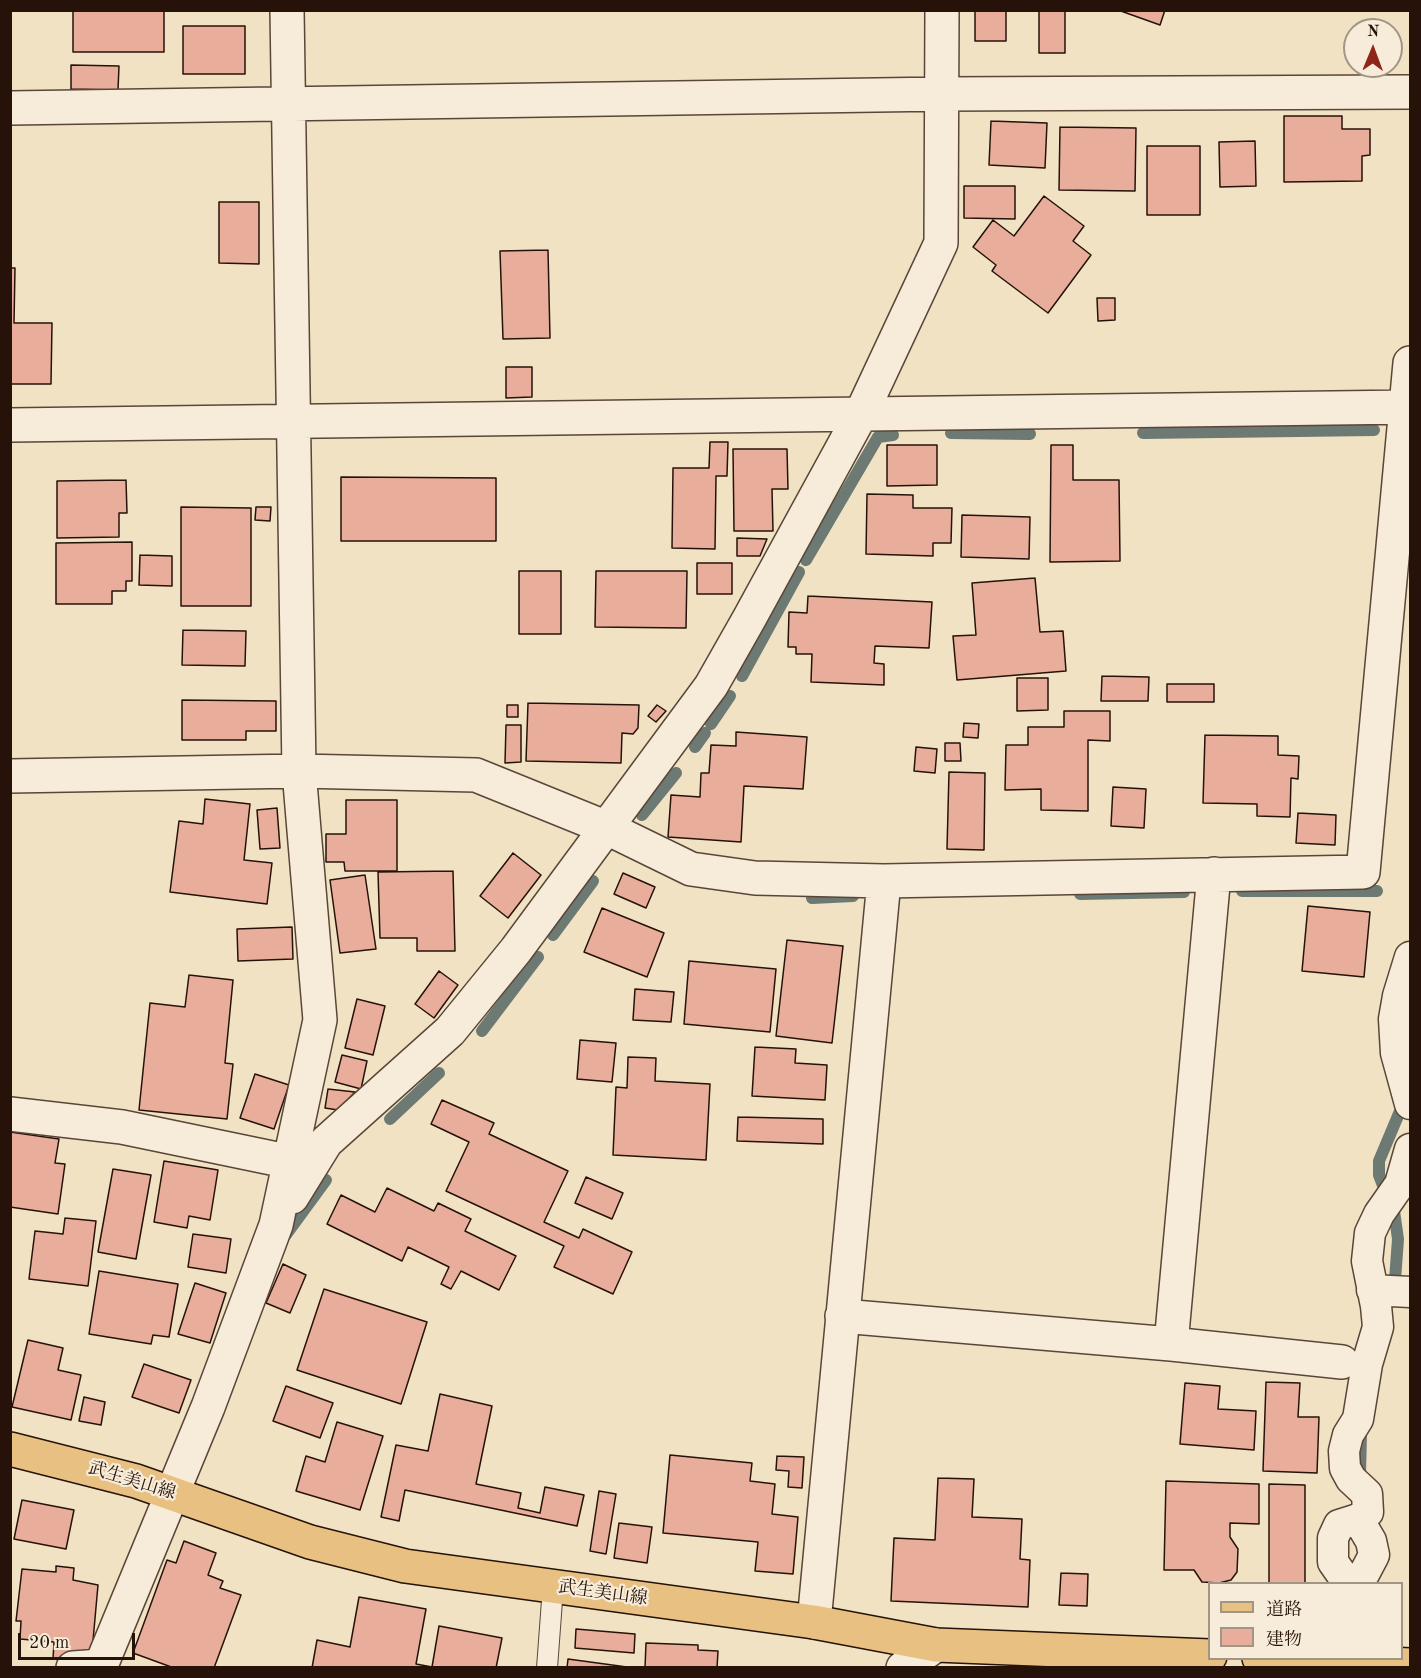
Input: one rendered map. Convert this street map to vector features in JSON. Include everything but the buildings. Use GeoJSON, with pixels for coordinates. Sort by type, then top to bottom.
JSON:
{"type":"FeatureCollection","features":[{"type":"Feature","properties":{"kind":"main road","name":"武生美山線"},"geometry":{"type":"LineString","coordinates":[[10,1449],[57,1459],[172,1492],[310,1542],[395,1563],[814,1622],[936,1645],[1208,1656]]}},
{"type":"Feature","properties":{"kind":"main road"},"geometry":{"type":"LineString","coordinates":[[1276,1660],[1361,1665],[1410,1665]]}},
{"type":"Feature","properties":{"kind":"street"},"geometry":{"type":"LineString","coordinates":[[100,1666],[208,1407],[276,1225],[320,1020],[299,771],[287,10]]}},
{"type":"Feature","properties":{"kind":"street"},"geometry":{"type":"LineString","coordinates":[[276,1225],[326,1142],[450,1031],[516,950],[711,686],[750,620],[861,414],[941,243],[942,10]]}},
{"type":"Feature","properties":{"kind":"street"},"geometry":{"type":"LineString","coordinates":[[10,108],[943,94],[1410,92]]}},
{"type":"Feature","properties":{"kind":"street"},"geometry":{"type":"LineString","coordinates":[[10,776],[299,771],[476,775],[607,828],[691,869],[755,878],[884,881],[1363,872],[1408,407],[1410,363]]}},
{"type":"Feature","properties":{"kind":"street"},"geometry":{"type":"LineString","coordinates":[[10,425],[1408,407]]}},
{"type":"Feature","properties":{"kind":"street"},"geometry":{"type":"LineString","coordinates":[[1171,1344],[1214,874]]}},
{"type":"Feature","properties":{"kind":"street"},"geometry":{"type":"LineString","coordinates":[[814,1622],[884,881]]}},
{"type":"Feature","properties":{"kind":"street"},"geometry":{"type":"LineString","coordinates":[[1410,957],[1398,996],[1394,1019],[1396,1053],[1410,1104]]}},
{"type":"Feature","properties":{"kind":"street"},"geometry":{"type":"LineString","coordinates":[[10,1114],[122,1127],[291,1162]]}},
{"type":"Feature","properties":{"kind":"street"},"geometry":{"type":"LineString","coordinates":[[1349,1582],[1364,1574],[1374,1555],[1371,1541],[1358,1518],[1368,1512],[1367,1494],[1351,1479],[1345,1468],[1344,1451],[1348,1435],[1358,1419],[1368,1364],[1378,1327],[1367,1261],[1370,1233],[1400,1184],[1410,1149]]}},
{"type":"Feature","properties":{"kind":"street"},"geometry":{"type":"LineString","coordinates":[[1372,1290],[1410,1292]]}},
{"type":"Feature","properties":{"kind":"street"},"geometry":{"type":"LineString","coordinates":[[842,1316],[1171,1344],[1342,1362]]}},
{"type":"Feature","properties":{"kind":"street"},"geometry":{"type":"LineString","coordinates":[[903,1668],[936,1645]]}},
{"type":"Feature","properties":{"kind":"lane"},"geometry":{"type":"LineString","coordinates":[[547,1668],[553,1587]]}},
{"type":"Feature","properties":{"kind":"waterway"},"geometry":{"type":"LineString","coordinates":[[1143,433],[1374,430]]}},
{"type":"Feature","properties":{"kind":"waterway"},"geometry":{"type":"LineString","coordinates":[[951,433],[1030,434]]}},
{"type":"Feature","properties":{"kind":"waterway"},"geometry":{"type":"LineString","coordinates":[[806,560],[878,437],[893,435]]}},
{"type":"Feature","properties":{"kind":"waterway"},"geometry":{"type":"LineString","coordinates":[[742,676],[799,572]]}},
{"type":"Feature","properties":{"kind":"waterway"},"geometry":{"type":"LineString","coordinates":[[711,724],[730,696]]}},
{"type":"Feature","properties":{"kind":"waterway"},"geometry":{"type":"LineString","coordinates":[[695,747],[705,733]]}},
{"type":"Feature","properties":{"kind":"waterway"},"geometry":{"type":"LineString","coordinates":[[642,815],[676,773]]}},
{"type":"Feature","properties":{"kind":"waterway"},"geometry":{"type":"LineString","coordinates":[[553,935],[593,881]]}},
{"type":"Feature","properties":{"kind":"waterway"},"geometry":{"type":"LineString","coordinates":[[1242,891],[1377,891]]}},
{"type":"Feature","properties":{"kind":"waterway"},"geometry":{"type":"LineString","coordinates":[[1080,894],[1184,892]]}},
{"type":"Feature","properties":{"kind":"waterway"},"geometry":{"type":"LineString","coordinates":[[812,898],[853,896]]}},
{"type":"Feature","properties":{"kind":"waterway"},"geometry":{"type":"LineString","coordinates":[[482,1031],[538,957]]}},
{"type":"Feature","properties":{"kind":"waterway"},"geometry":{"type":"LineString","coordinates":[[390,1119],[439,1073]]}},
{"type":"Feature","properties":{"kind":"waterway"},"geometry":{"type":"LineString","coordinates":[[1384,1188],[1379,1175],[1379,1161],[1400,1111]]}},
{"type":"Feature","properties":{"kind":"waterway"},"geometry":{"type":"LineString","coordinates":[[285,1236],[326,1180]]}},
{"type":"Feature","properties":{"kind":"waterway"},"geometry":{"type":"LineString","coordinates":[[1393,1204],[1398,1239],[1395,1280]]}},
{"type":"Feature","properties":{"kind":"waterway"},"geometry":{"type":"LineString","coordinates":[[1360,1475],[1361,1433]]}}]}
